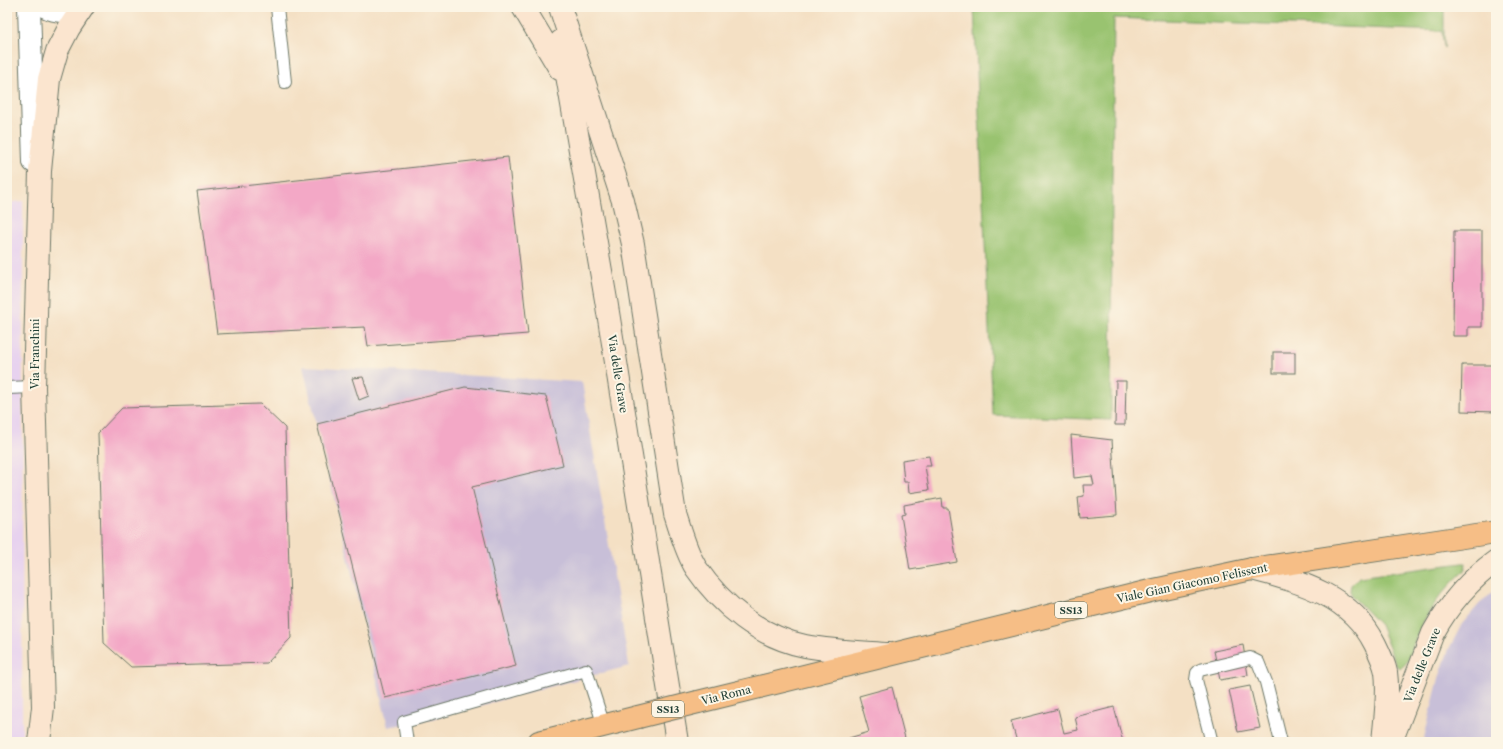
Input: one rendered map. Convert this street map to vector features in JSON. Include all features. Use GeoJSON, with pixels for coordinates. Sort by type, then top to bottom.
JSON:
{"type":"FeatureCollection","features":[{"type":"Feature","properties":{"kind":"main road"},"geometry":{"type":"LineString","coordinates":[[523,7],[566,78]]}},
{"type":"Feature","properties":{"kind":"main road","name":"Via delle Grave"},"geometry":{"type":"LineString","coordinates":[[556,7],[566,78],[606,300],[677,742]]}},
{"type":"Feature","properties":{"kind":"main road"},"geometry":{"type":"LineString","coordinates":[[560,7],[623,201],[633,244],[675,514],[683,540],[696,567],[713,590],[733,610],[754,626],[780,639],[805,646],[891,654]]}},
{"type":"Feature","properties":{"kind":"main road","name":"Via Franchini"},"geometry":{"type":"LineString","coordinates":[[49,742],[43,707],[34,387],[36,253],[40,171],[49,79],[57,50],[81,8]]}},
{"type":"Feature","properties":{"kind":"main road","name":"Viale Gian Giacomo Felissent"},"geometry":{"type":"LineString","coordinates":[[891,654],[1146,592],[1252,569],[1496,532]]}},
{"type":"Feature","properties":{"kind":"main road","name":"Via delle Grave"},"geometry":{"type":"LineString","coordinates":[[1391,742],[1433,633],[1442,616],[1470,582],[1496,561]]}},
{"type":"Feature","properties":{"kind":"main road","name":"Via delle Grave"},"geometry":{"type":"LineString","coordinates":[[1252,569],[1320,590],[1352,612],[1363,624],[1377,648],[1386,671],[1383,742]]}},
{"type":"Feature","properties":{"kind":"main road","name":"Via Roma"},"geometry":{"type":"LineString","coordinates":[[539,742],[891,654]]}},
{"type":"Feature","properties":{"kind":"main road","name":"Via Franchini"},"geometry":{"type":"LineString","coordinates":[[39,742],[43,707]]}},
{"type":"Feature","properties":{"kind":"street"},"geometry":{"type":"LineString","coordinates":[[29,7],[36,253]]}},
{"type":"Feature","properties":{"kind":"street","name":"Via Franchini"},"geometry":{"type":"LineString","coordinates":[[46,7],[56,11],[81,8]]}},
{"type":"Feature","properties":{"kind":"lane"},"geometry":{"type":"LineString","coordinates":[[278,7],[285,82]]}},
{"type":"Feature","properties":{"kind":"lane"},"geometry":{"type":"LineString","coordinates":[[7,388],[34,387]]}},
{"type":"Feature","properties":{"kind":"lane"},"geometry":{"type":"LineString","coordinates":[[1213,742],[1196,680],[1197,673],[1200,670],[1250,658],[1258,662],[1266,682],[1281,742]]}},
{"type":"Feature","properties":{"kind":"lane"},"geometry":{"type":"LineString","coordinates":[[407,742],[404,722],[586,670],[604,726]]}},
{"type":"Feature","properties":{"kind":"shaded area"},"geometry":{"type":"Polygon","coordinates":[[[23,201],[22,741],[7,742],[7,203],[23,201]]]}},
{"type":"Feature","properties":{"kind":"shaded area"},"geometry":{"type":"Polygon","coordinates":[[[303,366],[582,382],[629,666],[441,717],[388,727],[303,366]]]}},
{"type":"Feature","properties":{"kind":"shaded area"},"geometry":{"type":"Polygon","coordinates":[[[1496,591],[1496,742],[1423,742],[1439,678],[1449,649],[1462,624],[1483,600],[1496,591]]]}},
{"type":"Feature","properties":{"kind":"green space"},"geometry":{"type":"Polygon","coordinates":[[[974,7],[1444,7],[1444,48],[1442,31],[1114,18],[1111,420],[993,415],[974,7]]]}},
{"type":"Feature","properties":{"kind":"green space"},"geometry":{"type":"Polygon","coordinates":[[[1466,563],[1465,570],[1449,585],[1436,602],[1419,630],[1406,664],[1399,668],[1396,665],[1380,625],[1353,597],[1350,591],[1351,585],[1359,577],[1466,563]]]}},
{"type":"Feature","properties":{"kind":"building"},"geometry":{"type":"Polygon","coordinates":[[[508,157],[528,334],[368,346],[365,327],[217,334],[197,191],[508,157]]]}},
{"type":"Feature","properties":{"kind":"building"},"geometry":{"type":"Polygon","coordinates":[[[1454,231],[1482,231],[1482,327],[1468,327],[1468,336],[1453,336],[1454,231]]]}},
{"type":"Feature","properties":{"kind":"building"},"geometry":{"type":"Polygon","coordinates":[[[1273,352],[1295,352],[1295,373],[1273,373],[1273,352]]]}},
{"type":"Feature","properties":{"kind":"building"},"geometry":{"type":"Polygon","coordinates":[[[1462,365],[1496,365],[1496,412],[1461,411],[1462,365]]]}},
{"type":"Feature","properties":{"kind":"building"},"geometry":{"type":"Polygon","coordinates":[[[363,377],[369,396],[359,400],[352,378],[363,377]]]}},
{"type":"Feature","properties":{"kind":"building"},"geometry":{"type":"Polygon","coordinates":[[[1116,381],[1126,381],[1125,425],[1115,425],[1116,381]]]}},
{"type":"Feature","properties":{"kind":"building"},"geometry":{"type":"Polygon","coordinates":[[[465,387],[546,396],[563,465],[472,487],[516,666],[385,698],[317,424],[465,387]]]}},
{"type":"Feature","properties":{"kind":"building"},"geometry":{"type":"Polygon","coordinates":[[[260,404],[285,428],[291,638],[267,663],[131,667],[104,643],[98,433],[122,408],[260,404]]]}},
{"type":"Feature","properties":{"kind":"building"},"geometry":{"type":"Polygon","coordinates":[[[1071,435],[1112,440],[1117,515],[1080,518],[1078,497],[1084,496],[1083,485],[1094,485],[1092,476],[1074,478],[1071,435]]]}},
{"type":"Feature","properties":{"kind":"building"},"geometry":{"type":"Polygon","coordinates":[[[929,456],[931,466],[925,466],[929,490],[909,493],[908,482],[904,482],[902,460],[929,456]]]}},
{"type":"Feature","properties":{"kind":"building"},"geometry":{"type":"Polygon","coordinates":[[[942,498],[943,508],[948,508],[957,562],[910,570],[901,515],[905,514],[904,505],[942,498]]]}},
{"type":"Feature","properties":{"kind":"building"},"geometry":{"type":"Polygon","coordinates":[[[1243,645],[1248,675],[1220,680],[1214,651],[1243,645]]]}},
{"type":"Feature","properties":{"kind":"building"},"geometry":{"type":"Polygon","coordinates":[[[1250,686],[1260,728],[1238,732],[1229,690],[1250,686]]]}},
{"type":"Feature","properties":{"kind":"building"},"geometry":{"type":"Polygon","coordinates":[[[892,687],[906,742],[851,742],[849,738],[869,732],[859,696],[892,687]]]}},
{"type":"Feature","properties":{"kind":"building"},"geometry":{"type":"Polygon","coordinates":[[[1114,707],[1123,742],[1017,742],[1011,721],[1058,709],[1064,733],[1078,730],[1075,717],[1114,707]]]}}]}
